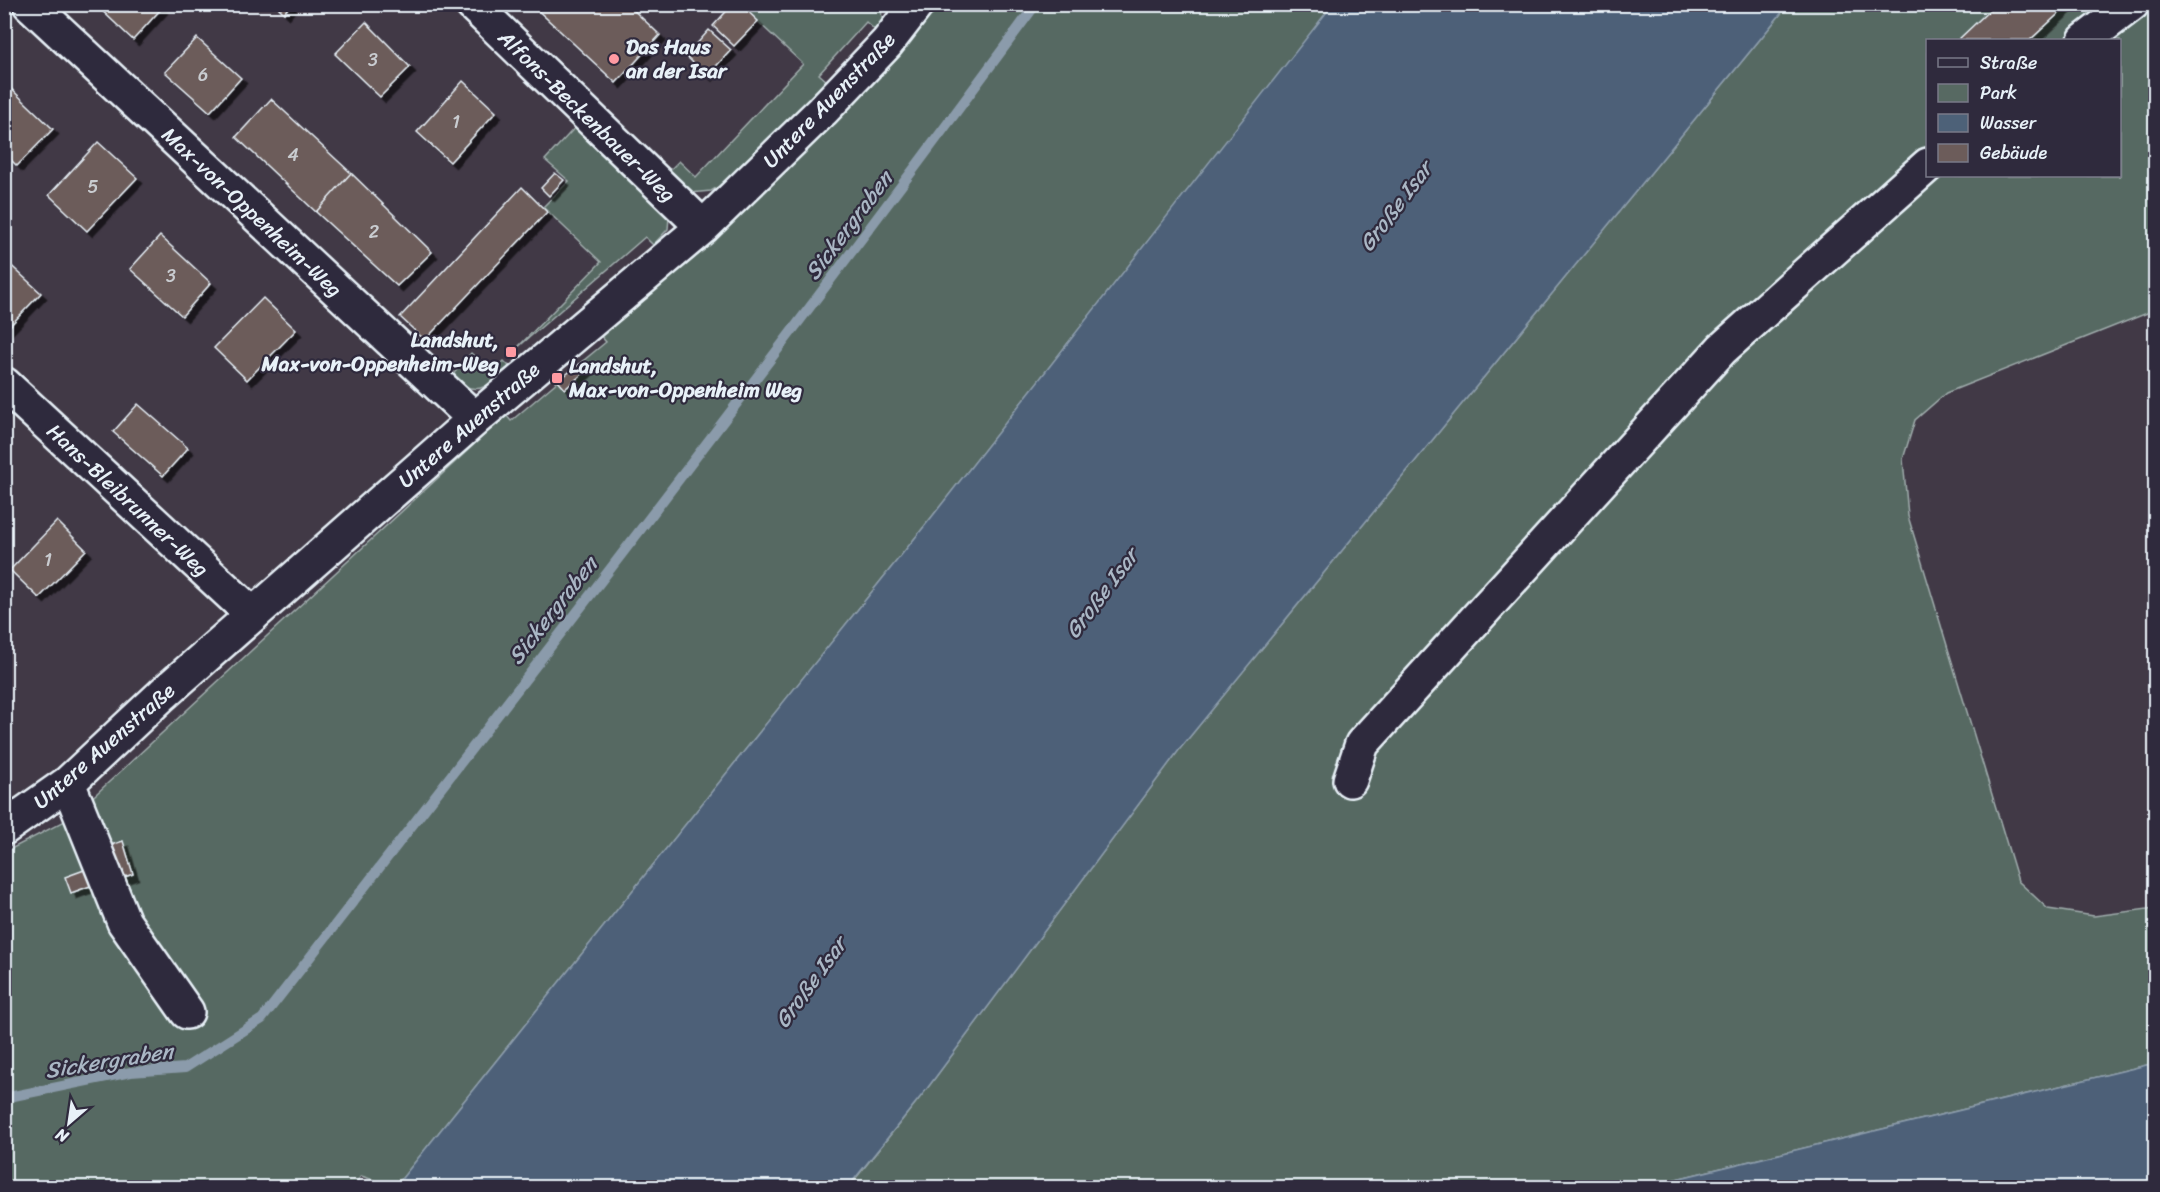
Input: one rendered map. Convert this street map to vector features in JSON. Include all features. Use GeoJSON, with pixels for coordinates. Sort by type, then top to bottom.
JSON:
{"type":"FeatureCollection","features":[{"type":"Feature","properties":{"kind":"street","name":"Max-von-Oppenheim-Weg"},"geometry":{"type":"LineString","coordinates":[[30,4],[475,419]]}},
{"type":"Feature","properties":{"kind":"street","name":"Alfons-Beckenbauer-Weg"},"geometry":{"type":"LineString","coordinates":[[472,4],[703,227]]}},
{"type":"Feature","properties":{"kind":"street"},"geometry":{"type":"LineString","coordinates":[[2086,39],[2133,4]]}},
{"type":"Feature","properties":{"kind":"street","name":"Untere Auenstraße"},"geometry":{"type":"LineString","coordinates":[[4,828],[68,783],[253,615],[475,419],[703,227],[822,111],[887,43],[912,6]]}},
{"type":"Feature","properties":{"kind":"street"},"geometry":{"type":"LineString","coordinates":[[1350,780],[1362,744],[1722,349],[1926,167]]}},
{"type":"Feature","properties":{"kind":"street","name":"Hans-Bleibrunner-Weg"},"geometry":{"type":"LineString","coordinates":[[4,384],[253,615]]}},
{"type":"Feature","properties":{"kind":"street"},"geometry":{"type":"LineString","coordinates":[[68,783],[124,922],[187,1012]]}},
{"type":"Feature","properties":{"kind":"green space"},"geometry":{"type":"Polygon","coordinates":[[[740,5],[881,5],[882,21],[875,30],[866,22],[819,74],[828,82],[725,183],[711,191],[690,193],[667,173],[679,161],[696,177],[803,64],[740,5]]]}},
{"type":"Feature","properties":{"kind":"green space"},"geometry":{"type":"Polygon","coordinates":[[[939,5],[1333,5],[931,518],[395,1187],[361,1176],[353,1188],[5,1188],[5,852],[69,819],[506,415],[511,421],[558,381],[565,389],[588,369],[583,361],[606,342],[600,335],[705,249],[899,53],[939,5]]]}},
{"type":"Feature","properties":{"kind":"green space"},"geometry":{"type":"Polygon","coordinates":[[[1788,5],[2155,5],[2155,310],[1946,393],[1915,420],[1903,459],[1908,516],[2018,881],[2048,909],[2094,916],[2155,908],[2155,1063],[1643,1187],[848,1188],[926,1090],[1179,750],[1788,5]]]}},
{"type":"Feature","properties":{"kind":"green space"},"geometry":{"type":"Polygon","coordinates":[[[580,122],[669,217],[668,229],[653,245],[645,237],[516,349],[601,262],[543,207],[569,181],[545,160],[580,122]]]}},
{"type":"Feature","properties":{"kind":"green space"},"geometry":{"type":"Polygon","coordinates":[[[471,353],[492,373],[504,361],[511,368],[489,385],[475,389],[468,388],[450,378],[471,353]]]}},
{"type":"Feature","properties":{"kind":"water","name":"Große Isar"},"geometry":{"type":"Polygon","coordinates":[[[1333,4],[1788,5],[1179,750],[926,1090],[848,1187],[395,1187],[931,518],[1333,4]]]}},
{"type":"Feature","properties":{"kind":"water"},"geometry":{"type":"Polygon","coordinates":[[[2155,1063],[2155,1187],[1643,1187],[2155,1063]]]}},
{"type":"Feature","properties":{"kind":"building"},"geometry":{"type":"Polygon","coordinates":[[[95,4],[159,4],[162,8],[133,40],[95,4]]]}},
{"type":"Feature","properties":{"kind":"building"},"geometry":{"type":"Polygon","coordinates":[[[275,4],[291,4],[284,13],[275,4]]]}},
{"type":"Feature","properties":{"kind":"building","name":"Das Haus an der Isar"},"geometry":{"type":"Polygon","coordinates":[[[531,4],[627,4],[660,35],[616,83],[531,4]]]}},
{"type":"Feature","properties":{"kind":"building","name":"Das Haus an der Isar"},"geometry":{"type":"Polygon","coordinates":[[[531,4],[627,4],[660,35],[616,83],[531,4]]]}},
{"type":"Feature","properties":{"kind":"building"},"geometry":{"type":"Polygon","coordinates":[[[733,4],[740,4],[758,21],[734,46],[713,26],[733,4]]]}},
{"type":"Feature","properties":{"kind":"building"},"geometry":{"type":"Polygon","coordinates":[[[1995,5],[2068,5],[2031,39],[1959,39],[1995,5]]]}},
{"type":"Feature","properties":{"kind":"building"},"geometry":{"type":"Polygon","coordinates":[[[366,22],[410,67],[380,97],[335,54],[366,22]]]}},
{"type":"Feature","properties":{"kind":"building"},"geometry":{"type":"Polygon","coordinates":[[[709,30],[731,50],[707,76],[686,56],[709,30]]]}},
{"type":"Feature","properties":{"kind":"building"},"geometry":{"type":"Polygon","coordinates":[[[197,38],[241,78],[210,112],[165,72],[197,38]]]}},
{"type":"Feature","properties":{"kind":"building"},"geometry":{"type":"Polygon","coordinates":[[[463,81],[496,112],[450,162],[417,132],[463,81]]]}},
{"type":"Feature","properties":{"kind":"building"},"geometry":{"type":"Polygon","coordinates":[[[4,82],[53,129],[17,166],[4,153],[4,82]]]}},
{"type":"Feature","properties":{"kind":"building"},"geometry":{"type":"Polygon","coordinates":[[[271,99],[351,173],[316,212],[236,137],[271,99]]]}},
{"type":"Feature","properties":{"kind":"building"},"geometry":{"type":"Polygon","coordinates":[[[98,142],[137,178],[87,231],[49,195],[98,142]]]}},
{"type":"Feature","properties":{"kind":"building"},"geometry":{"type":"Polygon","coordinates":[[[351,173],[432,252],[397,286],[316,212],[351,173]]]}},
{"type":"Feature","properties":{"kind":"building"},"geometry":{"type":"Polygon","coordinates":[[[555,173],[564,180],[549,196],[541,188],[555,173]]]}},
{"type":"Feature","properties":{"kind":"building"},"geometry":{"type":"Polygon","coordinates":[[[522,187],[547,212],[425,340],[400,317],[522,187]]]}},
{"type":"Feature","properties":{"kind":"building"},"geometry":{"type":"Polygon","coordinates":[[[160,236],[211,283],[182,316],[130,269],[160,236]]]}},
{"type":"Feature","properties":{"kind":"building"},"geometry":{"type":"Polygon","coordinates":[[[4,259],[41,293],[5,331],[4,330],[4,259]]]}},
{"type":"Feature","properties":{"kind":"building"},"geometry":{"type":"Polygon","coordinates":[[[263,298],[296,330],[247,380],[214,348],[263,298]]]}},
{"type":"Feature","properties":{"kind":"building"},"geometry":{"type":"Polygon","coordinates":[[[583,361],[589,368],[565,389],[558,381],[583,361]]]}},
{"type":"Feature","properties":{"kind":"building"},"geometry":{"type":"Polygon","coordinates":[[[138,404],[188,448],[163,476],[113,432],[138,404]]]}},
{"type":"Feature","properties":{"kind":"building"},"geometry":{"type":"Polygon","coordinates":[[[57,521],[86,550],[39,598],[10,570],[57,521]]]}},
{"type":"Feature","properties":{"kind":"building"},"geometry":{"type":"Polygon","coordinates":[[[123,841],[133,874],[119,879],[108,846],[123,841]]]}},
{"type":"Feature","properties":{"kind":"building"},"geometry":{"type":"Polygon","coordinates":[[[87,869],[93,885],[71,893],[65,877],[87,869]]]}},
{"type":"Feature","properties":{"kind":"waterway","name":"Sickergraben"},"geometry":{"type":"LineString","coordinates":[[4,1098],[131,1072],[185,1068],[262,1019],[749,387],[1036,4]]}},
{"type":"Feature","properties":{"kind":"place","name":"Das Haus an der Isar"},"geometry":{"type":"Point","coordinates":[614,59]}},
{"type":"Feature","properties":{"kind":"place","name":"Landshut, Max-von-Oppenheim-Weg"},"geometry":{"type":"Point","coordinates":[511,352]}},
{"type":"Feature","properties":{"kind":"place","name":"Landshut, Max-von-Oppenheim Weg"},"geometry":{"type":"Point","coordinates":[557,378]}}]}
